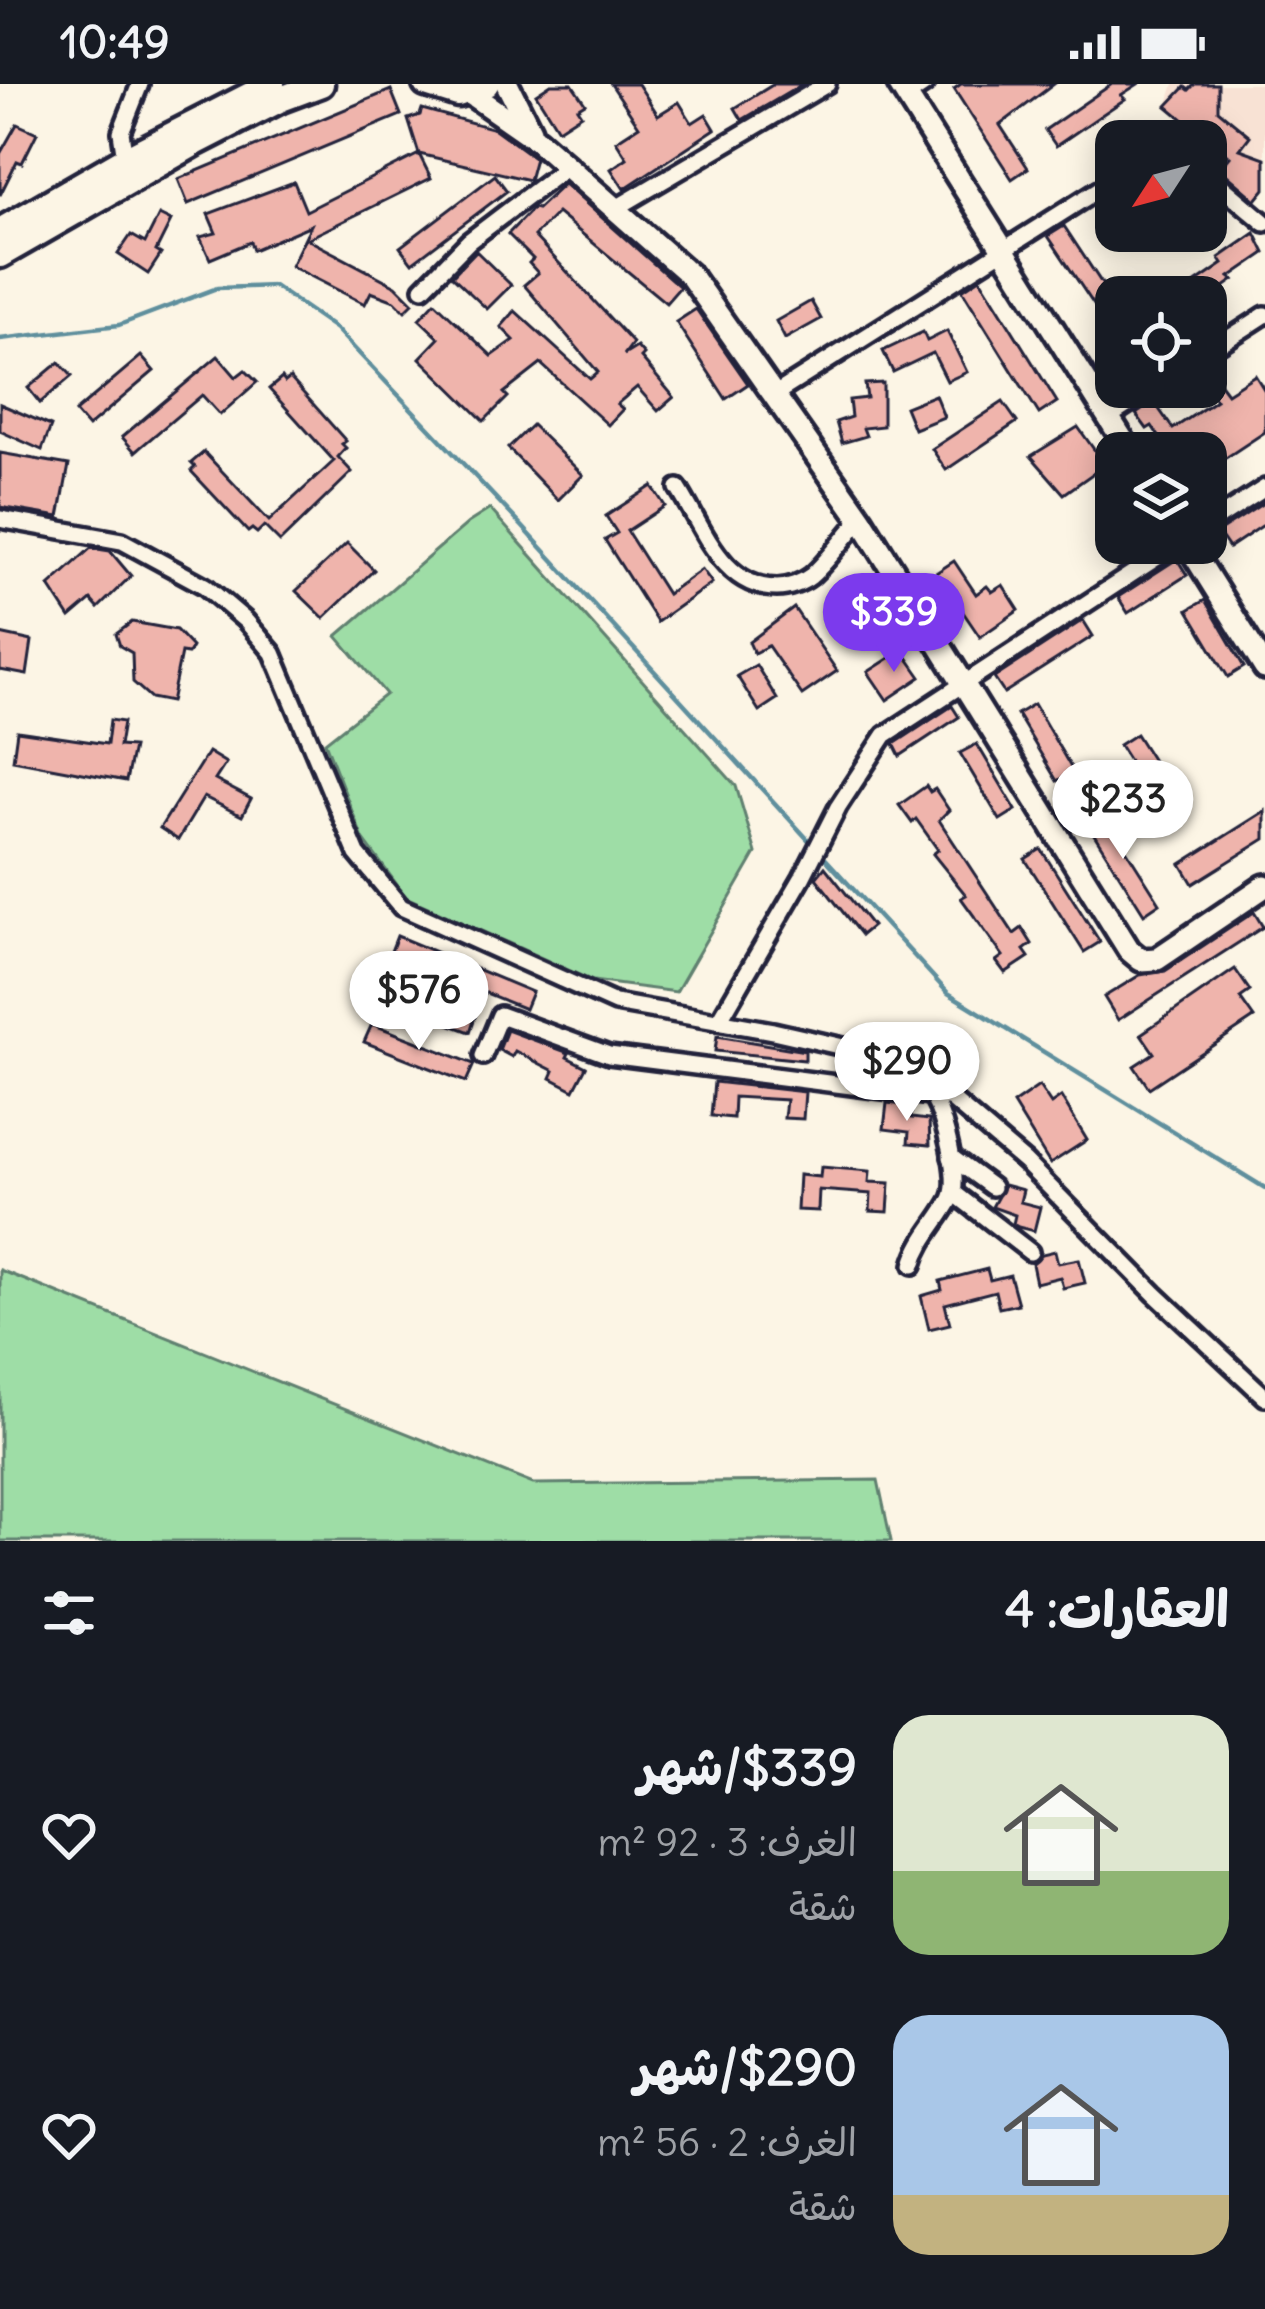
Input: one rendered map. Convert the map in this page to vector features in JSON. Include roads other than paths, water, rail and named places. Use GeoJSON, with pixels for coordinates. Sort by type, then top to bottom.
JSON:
{"type":"FeatureCollection","features":[{"type":"Feature","properties":{"kind":"main road"},"geometry":{"type":"LineString","coordinates":[[0,231],[125,159],[272,84]]}},
{"type":"Feature","properties":{"kind":"main road"},"geometry":{"type":"LineString","coordinates":[[0,255],[197,142],[321,84]]}},
{"type":"Feature","properties":{"kind":"main road"},"geometry":{"type":"LineString","coordinates":[[426,84],[447,93],[477,88]]}},
{"type":"Feature","properties":{"kind":"street"},"geometry":{"type":"LineString","coordinates":[[125,159],[121,132],[140,84]]}},
{"type":"Feature","properties":{"kind":"street"},"geometry":{"type":"LineString","coordinates":[[507,84],[537,140]]}},
{"type":"Feature","properties":{"kind":"street"},"geometry":{"type":"LineString","coordinates":[[614,210],[827,84]]}},
{"type":"Feature","properties":{"kind":"street"},"geometry":{"type":"LineString","coordinates":[[477,88],[690,275],[861,520],[1129,950],[1141,960],[1157,959],[1265,886]]}},
{"type":"Feature","properties":{"kind":"street"},"geometry":{"type":"LineString","coordinates":[[910,88],[1118,432]]}},
{"type":"Feature","properties":{"kind":"street"},"geometry":{"type":"LineString","coordinates":[[423,288],[469,241],[565,168]]}},
{"type":"Feature","properties":{"kind":"street"},"geometry":{"type":"LineString","coordinates":[[1227,191],[1265,223]]}},
{"type":"Feature","properties":{"kind":"street"},"geometry":{"type":"LineString","coordinates":[[772,396],[1095,192]]}},
{"type":"Feature","properties":{"kind":"street"},"geometry":{"type":"LineString","coordinates":[[1227,339],[1265,315]]}},
{"type":"Feature","properties":{"kind":"street"},"geometry":{"type":"LineString","coordinates":[[1108,417],[1122,408]]}},
{"type":"Feature","properties":{"kind":"street"},"geometry":{"type":"LineString","coordinates":[[678,488],[730,572],[743,583],[762,588],[785,588],[809,578],[861,520]]}},
{"type":"Feature","properties":{"kind":"street"},"geometry":{"type":"LineString","coordinates":[[1227,512],[1265,488]]}},
{"type":"Feature","properties":{"kind":"street"},"geometry":{"type":"LineString","coordinates":[[0,519],[122,541],[205,586],[246,621],[273,652],[357,854],[401,907],[615,1003],[874,1054],[1025,1162],[1154,1294],[1265,1396]]}},
{"type":"Feature","properties":{"kind":"street"},"geometry":{"type":"LineString","coordinates":[[719,1021],[838,807],[885,735],[1151,564]]}},
{"type":"Feature","properties":{"kind":"street"},"geometry":{"type":"LineString","coordinates":[[1197,564],[1265,668]]}},
{"type":"Feature","properties":{"kind":"street"},"geometry":{"type":"LineString","coordinates":[[483,1057],[500,1016],[608,1055],[941,1098]]}},
{"type":"Feature","properties":{"kind":"street"},"geometry":{"type":"LineString","coordinates":[[914,1265],[918,1249],[954,1193],[941,1098]]}},
{"type":"Feature","properties":{"kind":"street"},"geometry":{"type":"LineString","coordinates":[[951,1157],[992,1187]]}},
{"type":"Feature","properties":{"kind":"street"},"geometry":{"type":"LineString","coordinates":[[954,1193],[1030,1252]]}},
{"type":"Feature","properties":{"kind":"waterway"},"geometry":{"type":"LineString","coordinates":[[0,339],[119,325],[217,288],[274,286],[336,329],[948,993],[1265,1188]]}}]}
